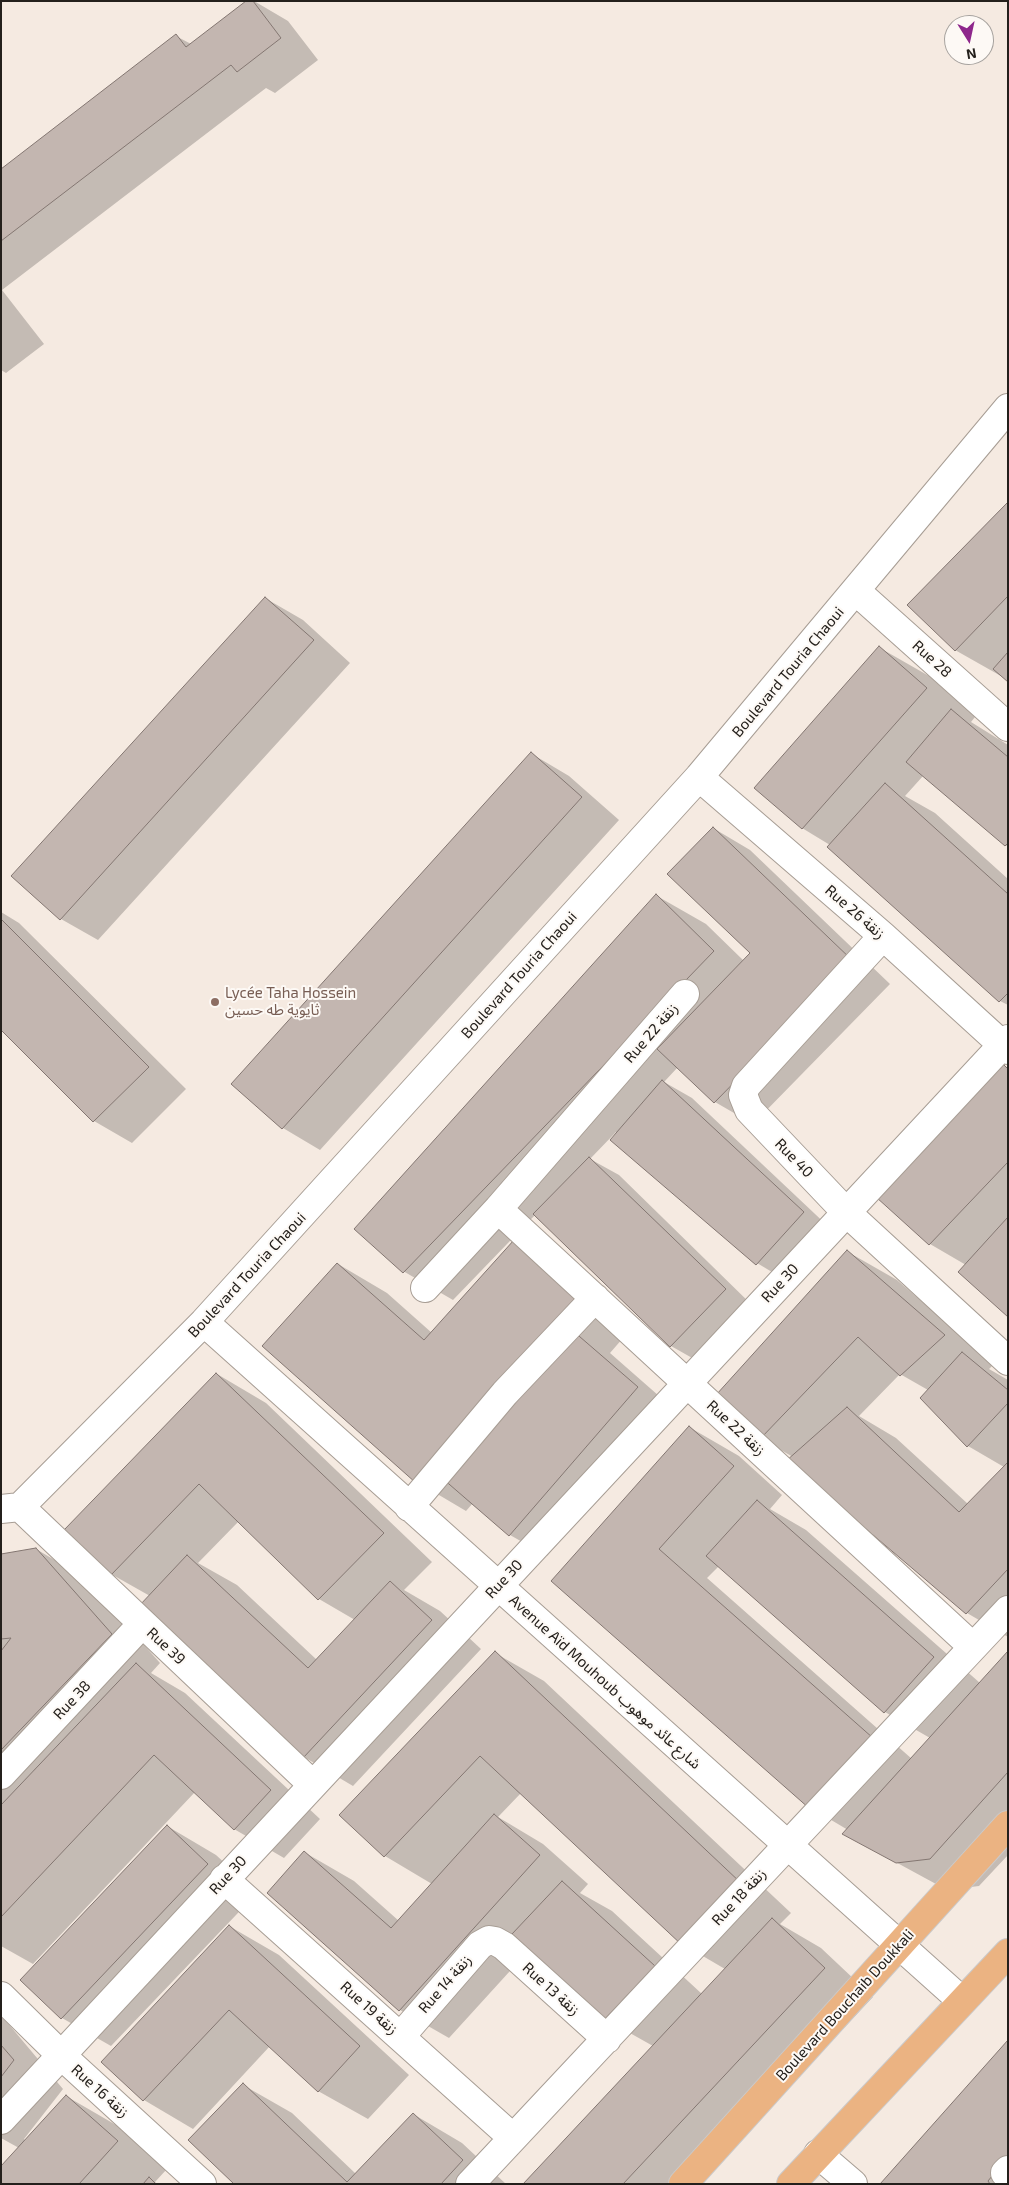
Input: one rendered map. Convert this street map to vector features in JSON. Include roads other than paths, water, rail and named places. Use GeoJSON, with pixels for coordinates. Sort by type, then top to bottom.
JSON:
{"type":"FeatureCollection","features":[{"type":"Feature","properties":{"kind":"main road","name":"Boulevard Bouchaib Doukkali"},"geometry":{"type":"LineString","coordinates":[[683,2184],[1008,1825]]}},
{"type":"Feature","properties":{"kind":"main road"},"geometry":{"type":"LineString","coordinates":[[791,2184],[1008,1953]]}},
{"type":"Feature","properties":{"kind":"street","name":"Boulevard Touria Chaoui"},"geometry":{"type":"LineString","coordinates":[[10,1508],[204,1322],[699,777],[1008,408]]}},
{"type":"Feature","properties":{"kind":"street","name":"Rue 28"},"geometry":{"type":"LineString","coordinates":[[856,591],[1008,727]]}},
{"type":"Feature","properties":{"kind":"street","name":"Rue 26 زنقة"},"geometry":{"type":"LineString","coordinates":[[699,777],[1006,1045]]}},
{"type":"Feature","properties":{"kind":"street","name":"Rue 40"},"geometry":{"type":"LineString","coordinates":[[883,936],[746,1086],[743,1095],[748,1110],[846,1212],[1008,1361]]}},
{"type":"Feature","properties":{"kind":"street","name":"Rue 22 زنقة"},"geometry":{"type":"LineString","coordinates":[[425,1288],[498,1208],[685,994]]}},
{"type":"Feature","properties":{"kind":"street","name":"Rue 30"},"geometry":{"type":"LineString","coordinates":[[1,2120],[846,1212],[1006,1045]]}},
{"type":"Feature","properties":{"kind":"street","name":"Rue 22 زنقة"},"geometry":{"type":"LineString","coordinates":[[498,1208],[973,1647]]}},
{"type":"Feature","properties":{"kind":"street"},"geometry":{"type":"LineString","coordinates":[[409,1507],[506,1393],[595,1298]]}},
{"type":"Feature","properties":{"kind":"street","name":"Avenue Aïd Mouhoub شارع عائد موهوب"},"geometry":{"type":"LineString","coordinates":[[204,1322],[498,1587],[962,2000]]}},
{"type":"Feature","properties":{"kind":"street","name":"Rue 39"},"geometry":{"type":"LineString","coordinates":[[10,1508],[142,1624],[313,1785]]}},
{"type":"Feature","properties":{"kind":"street","name":"Rue 18 زنقة"},"geometry":{"type":"LineString","coordinates":[[470,2184],[1008,1610]]}},
{"type":"Feature","properties":{"kind":"street","name":"Rue 38"},"geometry":{"type":"LineString","coordinates":[[1,1775],[142,1624]]}},
{"type":"Feature","properties":{"kind":"street","name":"Rue 19 زنقة"},"geometry":{"type":"LineString","coordinates":[[224,1879],[513,2138]]}},
{"type":"Feature","properties":{"kind":"street","name":"Rue 13 زنقة"},"geometry":{"type":"LineString","coordinates":[[494,1941],[504,1946],[607,2039]]}},
{"type":"Feature","properties":{"kind":"street","name":"Rue 14 زنقة"},"geometry":{"type":"LineString","coordinates":[[401,2036],[480,1945],[494,1941]]}},
{"type":"Feature","properties":{"kind":"street","name":"Rue 16 زنقة"},"geometry":{"type":"LineString","coordinates":[[1,1996],[62,2056],[202,2184]]}},
{"type":"Feature","properties":{"kind":"street"},"geometry":{"type":"LineString","coordinates":[[818,2154],[853,2184]]}},
{"type":"Feature","properties":{"kind":"place","name":"Lycée Taha Hossein ثايوية طه حسين"},"geometry":{"type":"Point","coordinates":[215,1002]}}]}
